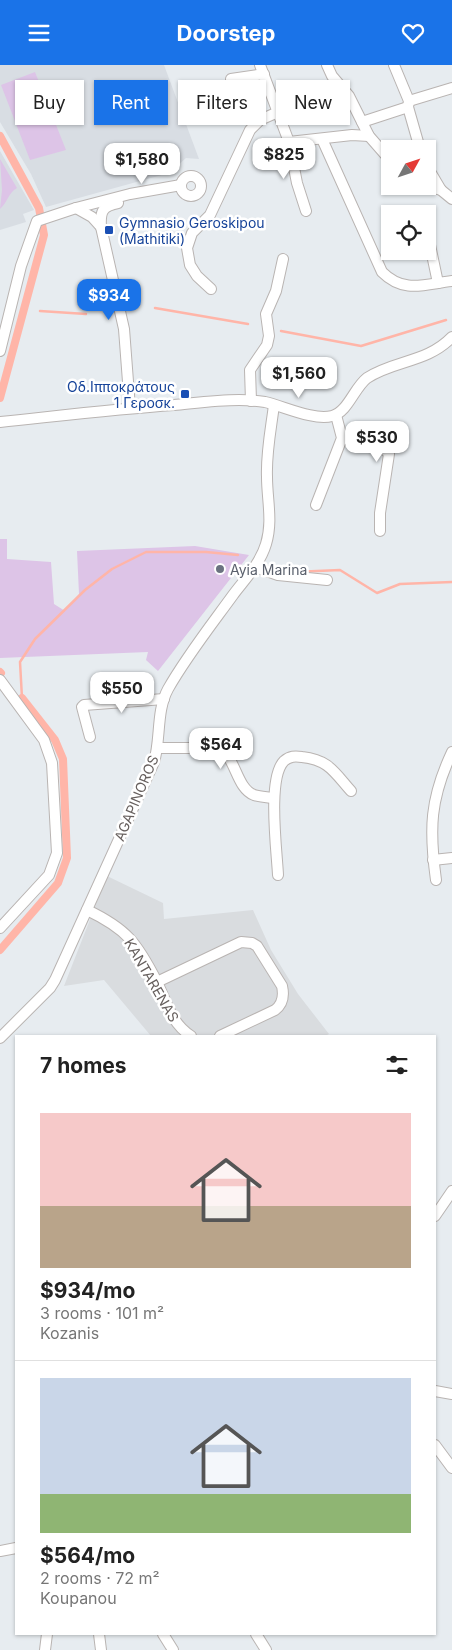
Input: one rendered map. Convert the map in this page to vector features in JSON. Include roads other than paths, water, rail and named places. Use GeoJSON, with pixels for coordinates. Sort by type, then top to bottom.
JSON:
{"type":"FeatureCollection","features":[{"type":"Feature","properties":{"kind":"street"},"geometry":{"type":"LineString","coordinates":[[326,65],[348,96],[369,136],[381,150]]}},
{"type":"Feature","properties":{"kind":"street"},"geometry":{"type":"LineString","coordinates":[[394,65],[408,104],[418,140]]}},
{"type":"Feature","properties":{"kind":"street"},"geometry":{"type":"LineString","coordinates":[[231,79],[263,68],[276,105]]}},
{"type":"Feature","properties":{"kind":"street"},"geometry":{"type":"LineString","coordinates":[[362,122],[452,88]]}},
{"type":"Feature","properties":{"kind":"street"},"geometry":{"type":"LineString","coordinates":[[211,289],[197,276],[190,265],[187,248],[192,233],[210,215],[250,130],[260,120],[276,112]]}},
{"type":"Feature","properties":{"kind":"street"},"geometry":{"type":"LineString","coordinates":[[283,125],[306,211]]}},
{"type":"Feature","properties":{"kind":"street"},"geometry":{"type":"LineString","coordinates":[[289,142],[352,135],[369,136]]}},
{"type":"Feature","properties":{"kind":"street"},"geometry":{"type":"LineString","coordinates":[[322,139],[382,271],[396,283],[409,287],[452,281]]}},
{"type":"Feature","properties":{"kind":"street"},"geometry":{"type":"LineString","coordinates":[[436,182],[441,190],[452,199]]}},
{"type":"Feature","properties":{"kind":"street"},"geometry":{"type":"LineString","coordinates":[[0,351],[21,265],[36,222],[76,207],[130,194],[182,187],[108,205],[100,217],[124,329],[130,408]]}},
{"type":"Feature","properties":{"kind":"street"},"geometry":{"type":"LineString","coordinates":[[436,189],[441,190]]}},
{"type":"Feature","properties":{"kind":"street"},"geometry":{"type":"LineString","coordinates":[[76,207],[92,217],[101,227]]}},
{"type":"Feature","properties":{"kind":"street"},"geometry":{"type":"LineString","coordinates":[[251,401],[250,370],[268,345],[269,336],[266,314],[276,291],[283,259]]}},
{"type":"Feature","properties":{"kind":"street"},"geometry":{"type":"LineString","coordinates":[[433,260],[438,283]]}},
{"type":"Feature","properties":{"kind":"street"},"geometry":{"type":"LineString","coordinates":[[0,422],[130,408],[237,400],[274,405],[324,417],[336,415],[348,402],[357,387],[367,379],[376,373],[424,357],[438,350],[452,337]]}},
{"type":"Feature","properties":{"kind":"street","name":"AGAPINOROS"},"geometry":{"type":"LineString","coordinates":[[0,1038],[50,988],[55,980],[154,763],[160,713],[168,689],[233,595],[256,567],[266,546],[270,527],[267,461],[274,405]]}},
{"type":"Feature","properties":{"kind":"street"},"geometry":{"type":"LineString","coordinates":[[316,505],[342,437],[336,415]]}},
{"type":"Feature","properties":{"kind":"street"},"geometry":{"type":"LineString","coordinates":[[342,437],[384,449],[389,454],[380,513],[380,531]]}},
{"type":"Feature","properties":{"kind":"street"},"geometry":{"type":"LineString","coordinates":[[256,567],[278,575],[327,580]]}},
{"type":"Feature","properties":{"kind":"street"},"geometry":{"type":"LineString","coordinates":[[0,680],[44,740],[52,763],[57,853],[49,875],[0,927]]}},
{"type":"Feature","properties":{"kind":"street"},"geometry":{"type":"LineString","coordinates":[[90,737],[82,707],[84,705],[164,699]]}},
{"type":"Feature","properties":{"kind":"street"},"geometry":{"type":"LineString","coordinates":[[157,748],[219,748],[229,757],[240,780],[248,791],[253,795],[274,798]]}},
{"type":"Feature","properties":{"kind":"street"},"geometry":{"type":"LineString","coordinates":[[436,880],[431,817],[442,773],[452,752]]}},
{"type":"Feature","properties":{"kind":"street"},"geometry":{"type":"LineString","coordinates":[[278,875],[274,798],[280,767],[283,762],[294,756],[315,758],[322,761],[351,791]]}},
{"type":"Feature","properties":{"kind":"street"},"geometry":{"type":"LineString","coordinates":[[433,860],[452,858]]}},
{"type":"Feature","properties":{"kind":"street","name":"KANTARENAS"},"geometry":{"type":"LineString","coordinates":[[87,910],[107,919],[130,937],[157,982],[172,1019],[190,1035]]}},
{"type":"Feature","properties":{"kind":"street"},"geometry":{"type":"LineString","coordinates":[[157,982],[241,942],[252,943],[261,950],[282,985],[283,998],[281,1003],[275,1010],[222,1035]]}},
{"type":"Feature","properties":{"kind":"street"},"geometry":{"type":"LineString","coordinates":[[436,1215],[452,1191]]}},
{"type":"Feature","properties":{"kind":"street"},"geometry":{"type":"LineString","coordinates":[[436,1391],[452,1394]]}},
{"type":"Feature","properties":{"kind":"street"},"geometry":{"type":"LineString","coordinates":[[436,1446],[452,1468]]}},
{"type":"Feature","properties":{"kind":"street"},"geometry":{"type":"LineString","coordinates":[[0,1551],[15,1548]]}},
{"type":"Feature","properties":{"kind":"street"},"geometry":{"type":"LineString","coordinates":[[45,1650],[47,1635]]}},
{"type":"Feature","properties":{"kind":"street"},"geometry":{"type":"LineString","coordinates":[[99,1635],[101,1650]]}},
{"type":"Feature","properties":{"kind":"street"},"geometry":{"type":"LineString","coordinates":[[164,1635],[173,1650]]}},
{"type":"Feature","properties":{"kind":"street"},"geometry":{"type":"LineString","coordinates":[[257,1635],[266,1650]]}},
{"type":"Feature","properties":{"kind":"waterway"},"geometry":{"type":"LineString","coordinates":[[0,136],[39,208],[44,235],[0,398]]}},
{"type":"Feature","properties":{"kind":"waterway"},"geometry":{"type":"LineString","coordinates":[[155,308],[248,324]]}},
{"type":"Feature","properties":{"kind":"waterway"},"geometry":{"type":"LineString","coordinates":[[40,311],[86,314]]}},
{"type":"Feature","properties":{"kind":"waterway"},"geometry":{"type":"LineString","coordinates":[[281,331],[361,346],[446,320]]}},
{"type":"Feature","properties":{"kind":"waterway"},"geometry":{"type":"LineString","coordinates":[[22,698],[20,662],[35,639],[85,590],[112,569],[146,552],[206,552],[238,555]]}},
{"type":"Feature","properties":{"kind":"waterway"},"geometry":{"type":"LineString","coordinates":[[276,568],[288,571]]}},
{"type":"Feature","properties":{"kind":"waterway"},"geometry":{"type":"LineString","coordinates":[[294,572],[340,570],[377,593],[400,584],[452,582]]}},
{"type":"Feature","properties":{"kind":"waterway"},"geometry":{"type":"LineString","coordinates":[[0,950],[58,883],[67,858],[63,759],[55,740],[22,698]]}},
{"type":"Feature","properties":{"kind":"place","name":"Gymnasio Geroskipou (Mathitiki)"},"geometry":{"type":"Point","coordinates":[109,230]}},
{"type":"Feature","properties":{"kind":"place","name":"Οδ.Ιπποκράτους 1 Γεροσκ."},"geometry":{"type":"Point","coordinates":[185,394]}},
{"type":"Feature","properties":{"kind":"place","name":"Ayia Marina"},"geometry":{"type":"Point","coordinates":[220,569]}}]}
